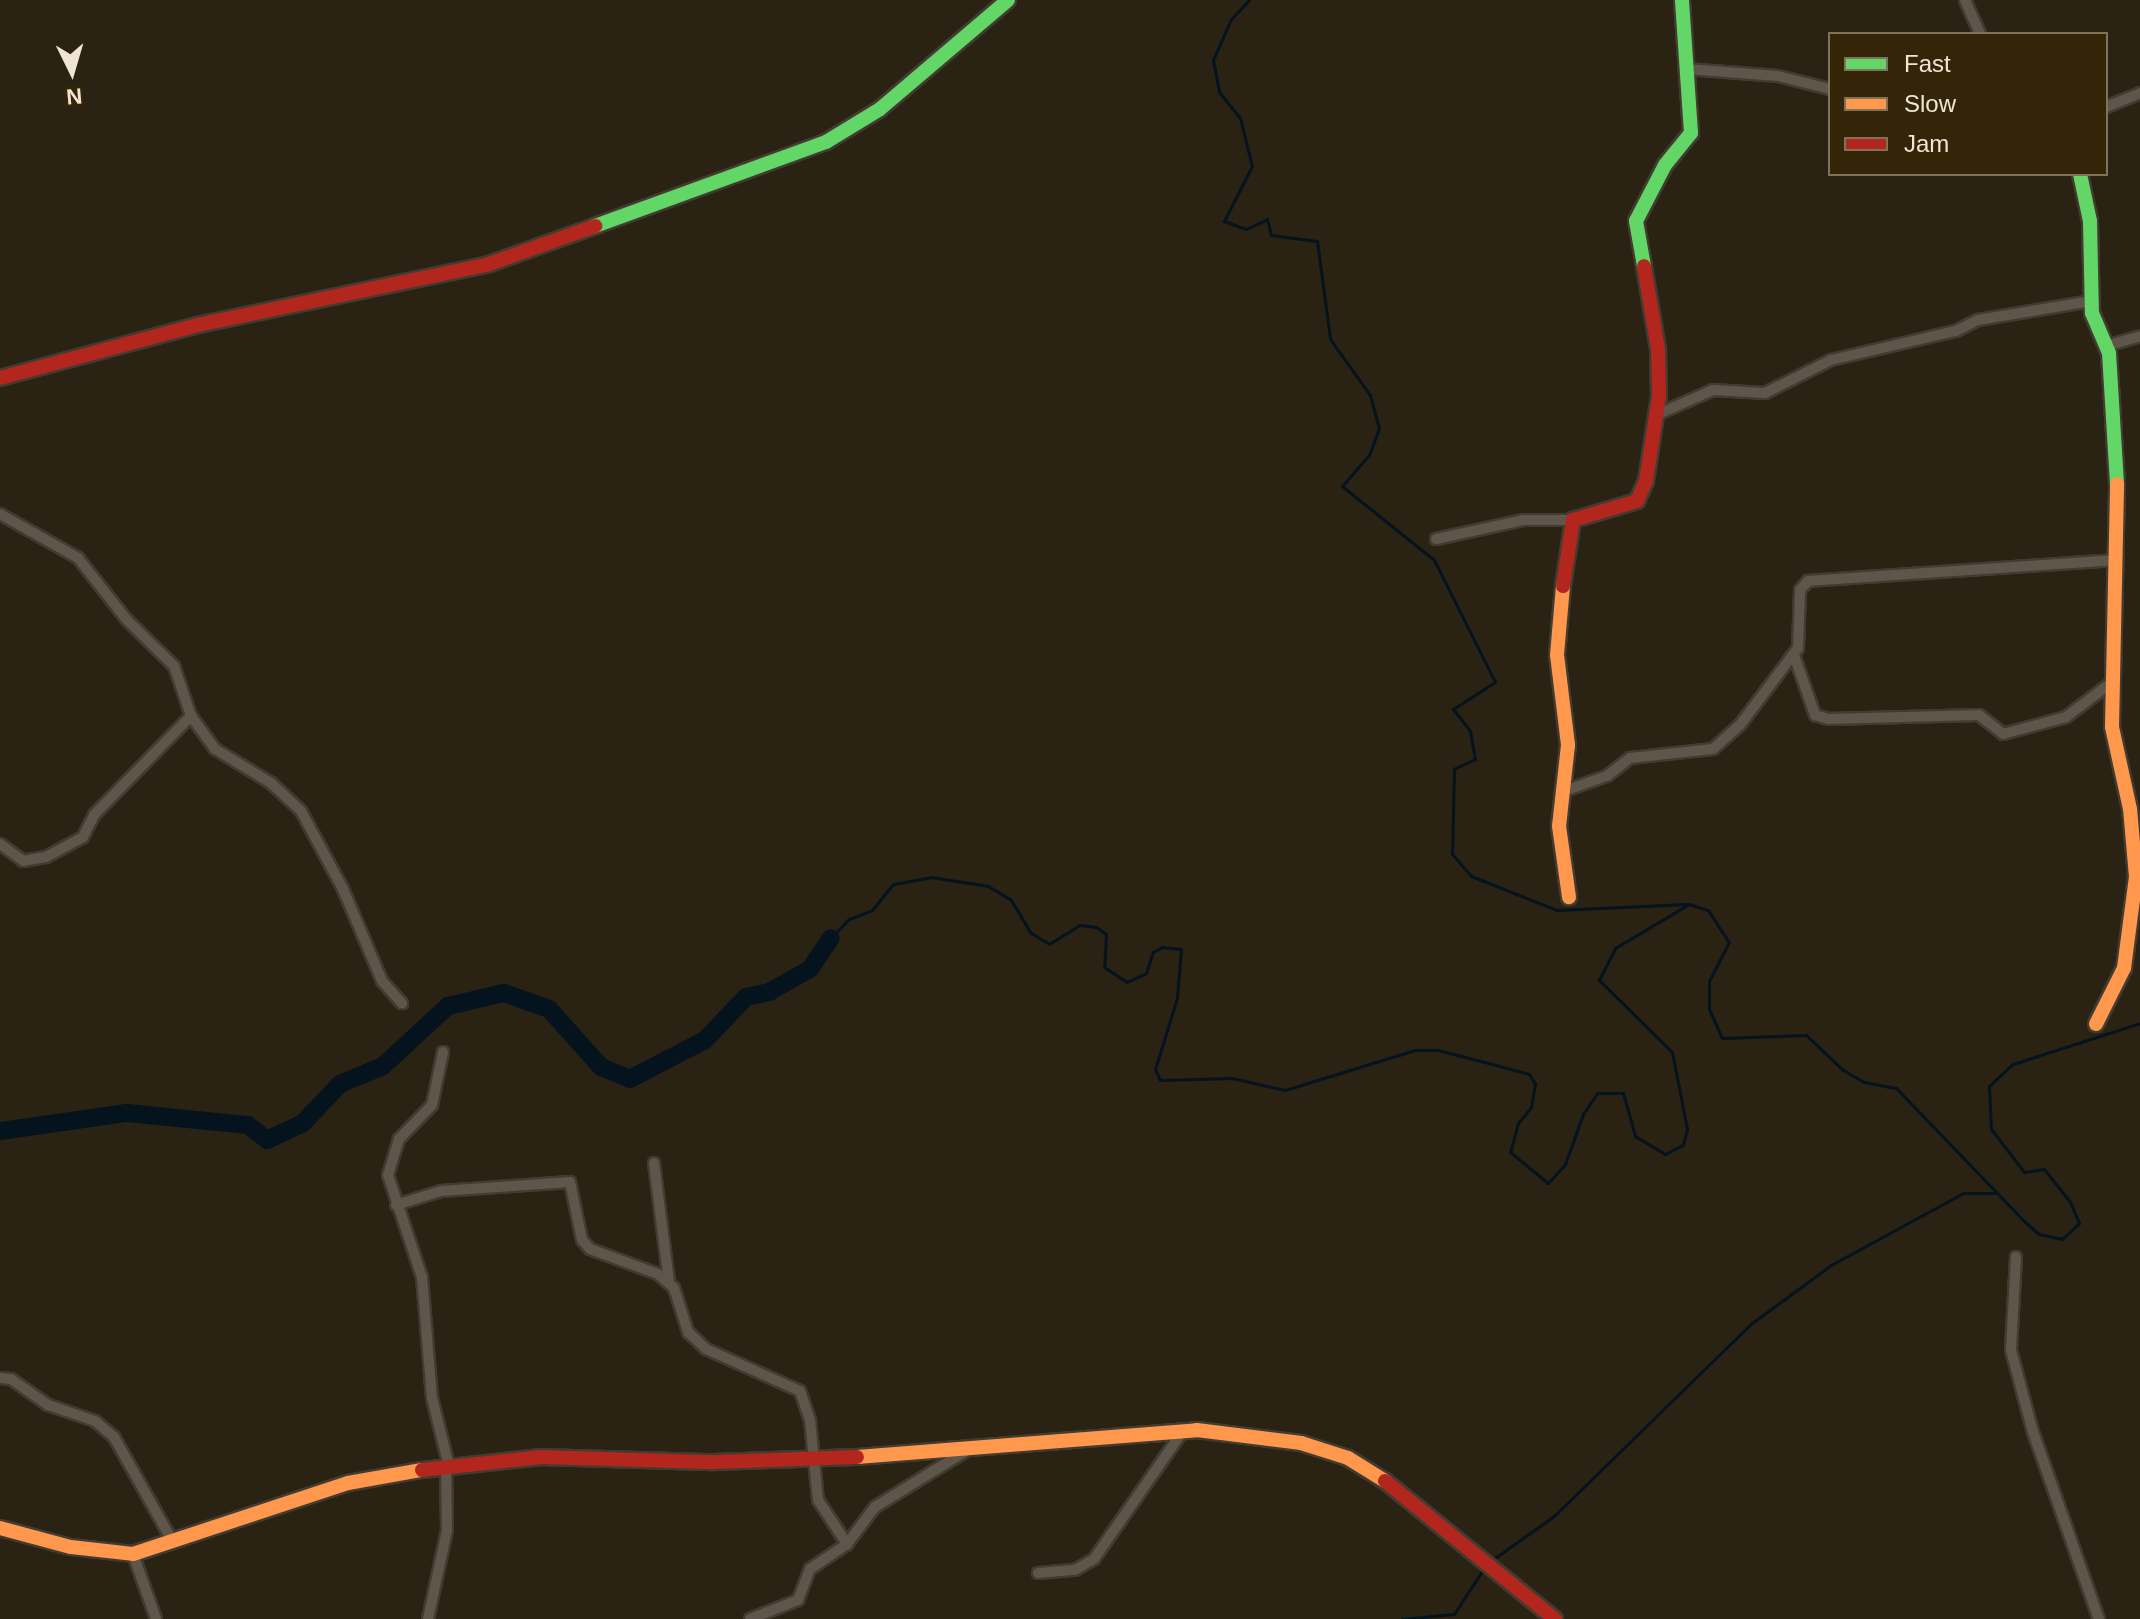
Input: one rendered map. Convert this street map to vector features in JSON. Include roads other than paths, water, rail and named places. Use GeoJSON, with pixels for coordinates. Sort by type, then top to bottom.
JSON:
{"type":"FeatureCollection","features":[{"type":"Feature","properties":{"kind":"street"},"geometry":{"type":"LineString","coordinates":[[0,378],[198,325],[489,264],[760,168],[826,142],[880,109],[1008,0]]}},
{"type":"Feature","properties":{"kind":"street"},"geometry":{"type":"LineString","coordinates":[[1436,539],[1523,520],[1573,520],[1643,495],[1656,415],[1655,315],[1636,221],[1665,165],[1691,133],[1682,0]]}},
{"type":"Feature","properties":{"kind":"street"},"geometry":{"type":"LineString","coordinates":[[1965,0],[1979,32]]}},
{"type":"Feature","properties":{"kind":"street"},"geometry":{"type":"LineString","coordinates":[[1687,69],[1778,76],[1828,88]]}},
{"type":"Feature","properties":{"kind":"street"},"geometry":{"type":"LineString","coordinates":[[2108,106],[2140,93]]}},
{"type":"Feature","properties":{"kind":"street"},"geometry":{"type":"LineString","coordinates":[[2080,176],[2090,221],[2091,301],[2106,346],[2118,459],[2111,683],[2136,877],[2124,968],[2096,1024]]}},
{"type":"Feature","properties":{"kind":"street"},"geometry":{"type":"LineString","coordinates":[[1656,415],[1701,393],[1765,393],[1831,360],[1956,331],[1978,320],[2091,301]]}},
{"type":"Feature","properties":{"kind":"street"},"geometry":{"type":"LineString","coordinates":[[2106,346],[2140,336]]}},
{"type":"Feature","properties":{"kind":"street"},"geometry":{"type":"LineString","coordinates":[[0,514],[78,558],[127,620],[174,666],[191,716],[215,749],[271,783],[301,811],[343,889],[382,981],[402,1003]]}},
{"type":"Feature","properties":{"kind":"street"},"geometry":{"type":"LineString","coordinates":[[1569,897],[1561,862],[1561,792],[1568,745],[1557,655],[1573,520]]}},
{"type":"Feature","properties":{"kind":"street"},"geometry":{"type":"LineString","coordinates":[[1561,792],[1597,780],[1630,758],[1713,749],[1740,725],[1794,655],[1800,639],[1800,590],[1808,581],[2115,560]]}},
{"type":"Feature","properties":{"kind":"street"},"geometry":{"type":"LineString","coordinates":[[1794,655],[1815,715],[1828,719],[1979,715],[1990,719],[2000,734],[2010,733],[2066,717],[2111,683]]}},
{"type":"Feature","properties":{"kind":"street"},"geometry":{"type":"LineString","coordinates":[[0,844],[23,861],[46,857],[83,837],[94,815],[191,716]]}},
{"type":"Feature","properties":{"kind":"street"},"geometry":{"type":"LineString","coordinates":[[428,1619],[447,1530],[448,1466],[432,1398],[422,1277],[388,1175],[399,1139],[432,1105],[443,1052]]}},
{"type":"Feature","properties":{"kind":"street"},"geometry":{"type":"LineString","coordinates":[[654,1163],[669,1281],[680,1298],[688,1332],[706,1349],[800,1391],[815,1457],[821,1509],[847,1544]]}},
{"type":"Feature","properties":{"kind":"street"},"geometry":{"type":"LineString","coordinates":[[396,1205],[441,1191],[489,1191],[563,1180],[573,1187],[582,1240],[590,1249],[669,1281]]}},
{"type":"Feature","properties":{"kind":"street"},"geometry":{"type":"LineString","coordinates":[[2016,1257],[2011,1350],[2033,1432],[2099,1619]]}},
{"type":"Feature","properties":{"kind":"street"},"geometry":{"type":"LineString","coordinates":[[0,1378],[11,1379],[48,1405],[95,1421],[114,1437],[173,1542]]}},
{"type":"Feature","properties":{"kind":"street"},"geometry":{"type":"LineString","coordinates":[[1038,1573],[1075,1570],[1094,1559],[1183,1431]]}},
{"type":"Feature","properties":{"kind":"street"},"geometry":{"type":"LineString","coordinates":[[0,1528],[71,1547],[133,1554],[348,1483],[448,1466],[541,1457],[714,1462],[966,1451],[1112,1433],[1183,1431],[1301,1443],[1348,1458],[1386,1482],[1555,1619]]}},
{"type":"Feature","properties":{"kind":"street"},"geometry":{"type":"LineString","coordinates":[[750,1619],[798,1600],[810,1569],[847,1544],[875,1507],[966,1451]]}},
{"type":"Feature","properties":{"kind":"street"},"geometry":{"type":"LineString","coordinates":[[133,1554],[156,1619]]}},
{"type":"Feature","properties":{"kind":"waterway"},"geometry":{"type":"LineString","coordinates":[[1249,0],[1231,19],[1213,60],[1219,92],[1240,118],[1252,166],[1224,221],[1246,229],[1267,219],[1271,235],[1317,241],[1330,339],[1370,395],[1379,428],[1369,455],[1342,486],[1434,560],[1495,682],[1453,709],[1470,731],[1475,759],[1454,769],[1452,854],[1471,876],[1557,910],[1687,904]]}},
{"type":"Feature","properties":{"kind":"waterway"},"geometry":{"type":"LineString","coordinates":[[831,938],[849,919],[872,910],[893,884],[931,877],[988,886],[1011,900],[1031,933],[1049,944],[1080,925],[1096,927],[1106,934],[1104,967],[1127,982],[1146,973],[1153,952],[1162,947],[1181,949],[1177,998],[1155,1069],[1160,1080],[1232,1078],[1285,1090],[1415,1050],[1438,1050],[1492,1064],[1529,1074],[1535,1084],[1531,1107],[1518,1123],[1510,1152],[1548,1183],[1565,1164],[1583,1114],[1597,1093],[1623,1093],[1635,1136],[1665,1154],[1683,1145],[1687,1129],[1672,1052],[1599,980],[1615,948],[1689,904],[1708,910],[1729,942],[1709,981],[1709,1009],[1722,1038],[1806,1035],[1843,1070],[1864,1082],[1896,1088],[2025,1222],[2039,1234],[2062,1239],[2079,1223],[2070,1202],[2044,1169],[2024,1172],[1991,1129],[1989,1086],[2013,1064],[2140,1023]]}},
{"type":"Feature","properties":{"kind":"waterway"},"geometry":{"type":"LineString","coordinates":[[0,1131],[127,1113],[248,1125],[267,1140],[302,1124],[340,1084],[383,1066],[448,1006],[504,993],[549,1009],[601,1067],[630,1079],[705,1040],[746,997],[769,992],[810,969],[831,938]]}},
{"type":"Feature","properties":{"kind":"waterway"},"geometry":{"type":"LineString","coordinates":[[1492,1560],[1554,1516],[1752,1323],[1831,1265],[1963,1193],[1995,1193]]}},
{"type":"Feature","properties":{"kind":"waterway"},"geometry":{"type":"LineString","coordinates":[[1402,1619],[1454,1614],[1484,1568]]}}]}
